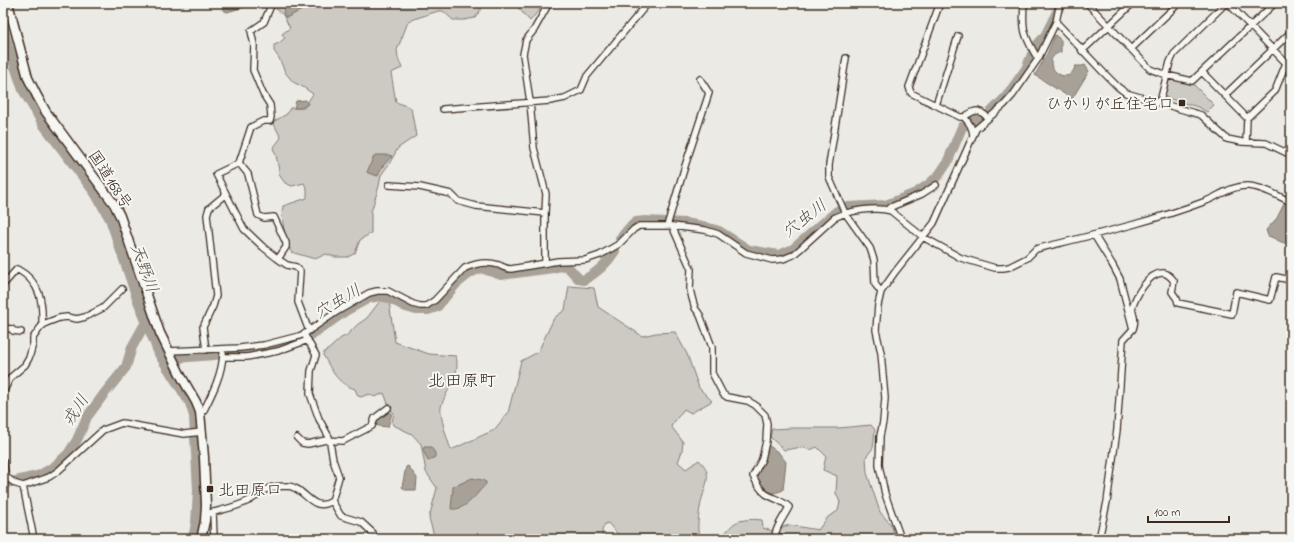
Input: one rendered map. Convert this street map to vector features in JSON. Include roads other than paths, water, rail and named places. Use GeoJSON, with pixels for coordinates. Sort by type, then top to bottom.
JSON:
{"type":"FeatureCollection","features":[{"type":"Feature","properties":{"kind":"highway","name":"国道168号"},"geometry":{"type":"LineString","coordinates":[[8,3],[28,78],[36,96],[46,112],[114,204],[120,216],[160,333],[200,412],[210,513],[201,539]]}},
{"type":"Feature","properties":{"kind":"street"},"geometry":{"type":"LineString","coordinates":[[214,539],[210,513],[248,501],[266,489],[288,486],[296,489],[310,500],[320,505],[326,505],[332,502],[339,477],[332,460],[330,440],[310,398],[311,371],[316,355],[308,340],[298,302],[300,271],[296,267],[288,265],[278,259],[263,247],[244,228],[216,174],[239,163],[252,127],[263,121],[270,120],[271,117],[270,105],[263,94],[253,70],[254,45],[251,31],[264,22],[272,3]]}},
{"type":"Feature","properties":{"kind":"street"},"geometry":{"type":"LineString","coordinates":[[545,263],[546,194],[534,148],[530,102],[523,54],[526,40],[534,30],[549,3]]}},
{"type":"Feature","properties":{"kind":"street"},"geometry":{"type":"LineString","coordinates":[[443,109],[550,101],[565,98],[581,90],[587,76],[648,3]]}},
{"type":"Feature","properties":{"kind":"street"},"geometry":{"type":"LineString","coordinates":[[940,3],[909,87],[911,93],[964,117],[969,122],[973,135]]}},
{"type":"Feature","properties":{"kind":"street"},"geometry":{"type":"LineString","coordinates":[[1024,3],[1023,28],[1027,40],[1038,59]]}},
{"type":"Feature","properties":{"kind":"street"},"geometry":{"type":"LineString","coordinates":[[901,539],[885,494],[879,465],[880,436],[885,398],[881,354],[876,330],[878,305],[881,292],[887,281],[934,223],[976,129],[1004,105],[1013,95],[1038,59],[1056,22],[1060,3]]}},
{"type":"Feature","properties":{"kind":"street"},"geometry":{"type":"LineString","coordinates":[[1087,3],[1150,69],[1166,75],[1192,81],[1275,3]]}},
{"type":"Feature","properties":{"kind":"street"},"geometry":{"type":"LineString","coordinates":[[1082,51],[1133,3]]}},
{"type":"Feature","properties":{"kind":"street"},"geometry":{"type":"LineString","coordinates":[[1131,49],[1178,3]]}},
{"type":"Feature","properties":{"kind":"street"},"geometry":{"type":"LineString","coordinates":[[1160,102],[1166,75],[1174,54],[1227,3],[1272,49],[1288,63],[1275,91],[1247,118],[1246,142]]}},
{"type":"Feature","properties":{"kind":"street"},"geometry":{"type":"LineString","coordinates":[[1056,22],[1082,51],[1126,93],[1200,115],[1228,139],[1233,141],[1266,143],[1291,155]]}},
{"type":"Feature","properties":{"kind":"street"},"geometry":{"type":"LineString","coordinates":[[1225,95],[1291,32]]}},
{"type":"Feature","properties":{"kind":"street"},"geometry":{"type":"LineString","coordinates":[[936,104],[958,36]]}},
{"type":"Feature","properties":{"kind":"street"},"geometry":{"type":"LineString","coordinates":[[846,58],[829,164],[829,177],[845,213],[870,248],[874,260],[875,284],[881,292]]}},
{"type":"Feature","properties":{"kind":"street"},"geometry":{"type":"LineString","coordinates":[[1202,72],[1247,118]]}},
{"type":"Feature","properties":{"kind":"street"},"geometry":{"type":"LineString","coordinates":[[700,79],[709,93],[685,166],[670,226],[691,269],[690,289],[692,298],[712,347],[712,373],[723,394],[727,397],[755,405],[765,415],[767,424],[766,441],[762,459],[753,476],[765,494],[784,502],[789,507],[777,527],[775,535],[784,539]]}},
{"type":"Feature","properties":{"kind":"street"},"geometry":{"type":"LineString","coordinates":[[964,117],[978,110],[988,118]]}},
{"type":"Feature","properties":{"kind":"street"},"geometry":{"type":"LineString","coordinates":[[239,163],[248,174],[258,215],[264,218],[274,217],[286,244],[286,247],[278,259]]}},
{"type":"Feature","properties":{"kind":"street"},"geometry":{"type":"LineString","coordinates":[[389,185],[420,187],[450,194],[458,202],[476,206],[545,214]]}},
{"type":"Feature","properties":{"kind":"street"},"geometry":{"type":"LineString","coordinates":[[169,351],[224,350],[264,345],[306,333],[338,311],[369,293],[382,290],[388,291],[413,304],[426,306],[435,300],[465,268],[469,266],[485,263],[511,269],[545,263],[591,258],[600,255],[619,244],[634,228],[639,226],[670,226],[706,230],[718,234],[746,253],[776,260],[783,259],[793,255],[834,218],[845,213],[858,210],[888,210],[922,194],[936,185]]}},
{"type":"Feature","properties":{"kind":"street"},"geometry":{"type":"LineString","coordinates":[[888,210],[923,237],[962,258],[995,268],[1004,268],[1027,258],[1036,249],[1161,217],[1210,199],[1231,189],[1249,186],[1291,202]]}},
{"type":"Feature","properties":{"kind":"street"},"geometry":{"type":"LineString","coordinates":[[206,350],[203,327],[216,296],[207,215],[209,208],[226,194]]}},
{"type":"Feature","properties":{"kind":"street"},"geometry":{"type":"LineString","coordinates":[[1094,235],[1120,279],[1133,329]]}},
{"type":"Feature","properties":{"kind":"street"},"geometry":{"type":"LineString","coordinates":[[3,285],[17,269],[27,274],[38,290],[42,302],[42,326]]}},
{"type":"Feature","properties":{"kind":"street"},"geometry":{"type":"LineString","coordinates":[[1099,539],[1107,502],[1117,430],[1123,340],[1133,329],[1135,323],[1132,309],[1138,291],[1154,275],[1162,273],[1168,275],[1174,281],[1172,292],[1178,303],[1232,314],[1236,292],[1270,300],[1276,277],[1291,280]]}},
{"type":"Feature","properties":{"kind":"street"},"geometry":{"type":"LineString","coordinates":[[3,392],[11,378],[25,365],[29,358],[33,338],[42,326],[59,318],[67,317],[76,319],[85,317],[104,308],[122,289]]}},
{"type":"Feature","properties":{"kind":"street"},"geometry":{"type":"LineString","coordinates":[[3,328],[21,332]]}},
{"type":"Feature","properties":{"kind":"street"},"geometry":{"type":"LineString","coordinates":[[223,357],[247,357],[278,351],[308,340]]}},
{"type":"Feature","properties":{"kind":"street"},"geometry":{"type":"LineString","coordinates":[[200,412],[204,410],[216,386],[224,350]]}},
{"type":"Feature","properties":{"kind":"street"},"geometry":{"type":"LineString","coordinates":[[297,438],[302,443],[308,444],[330,440],[344,441],[372,426],[375,418],[388,408]]}},
{"type":"Feature","properties":{"kind":"street"},"geometry":{"type":"LineString","coordinates":[[3,461],[5,477],[16,484],[24,486],[49,477],[58,471],[103,430],[122,423],[184,434],[202,432]]}},
{"type":"Feature","properties":{"kind":"street"},"geometry":{"type":"LineString","coordinates":[[24,486],[34,539]]}},
{"type":"Feature","properties":{"kind":"street"},"geometry":{"type":"LineString","coordinates":[[332,502],[341,516],[361,522],[373,533],[372,539]]}},
{"type":"Feature","properties":{"kind":"waterway","name":"穴虫川"},"geometry":{"type":"LineString","coordinates":[[620,239],[636,222],[685,223],[719,231],[749,250],[779,255],[793,249],[837,211],[848,207],[886,205],[916,193],[939,175],[947,163],[962,127],[989,114],[1006,97],[1026,69],[1035,47],[1045,36],[1059,8]]}},
{"type":"Feature","properties":{"kind":"waterway","name":"天野川"},"geometry":{"type":"LineString","coordinates":[[3,27],[23,90],[43,124],[95,193],[110,219],[138,301],[159,354],[190,403],[194,416],[198,491],[196,523],[193,539]]}},
{"type":"Feature","properties":{"kind":"waterway","name":"穴虫川"},"geometry":{"type":"LineString","coordinates":[[163,359],[252,352],[291,343],[312,335],[347,310],[369,298],[380,296],[389,298],[406,307],[416,310],[428,310],[437,307],[456,284],[470,273],[481,268],[501,275],[566,265],[579,279],[584,280],[601,268],[615,251]]}},
{"type":"Feature","properties":{"kind":"waterway","name":"戎川"},"geometry":{"type":"LineString","coordinates":[[3,484],[40,475],[55,466],[68,454],[77,440],[87,417],[126,367],[132,347],[146,322]]}},
{"type":"Feature","properties":{"kind":"place","name":"ひかりが丘住宅口"},"geometry":{"type":"Point","coordinates":[1182,103]}},
{"type":"Feature","properties":{"kind":"place","name":"北田原口"},"geometry":{"type":"Point","coordinates":[210,489]}},
{"type":"Feature","properties":{"kind":"district","name":"北田原町"},"geometry":{"type":"Point","coordinates":[462,380]}}]}
